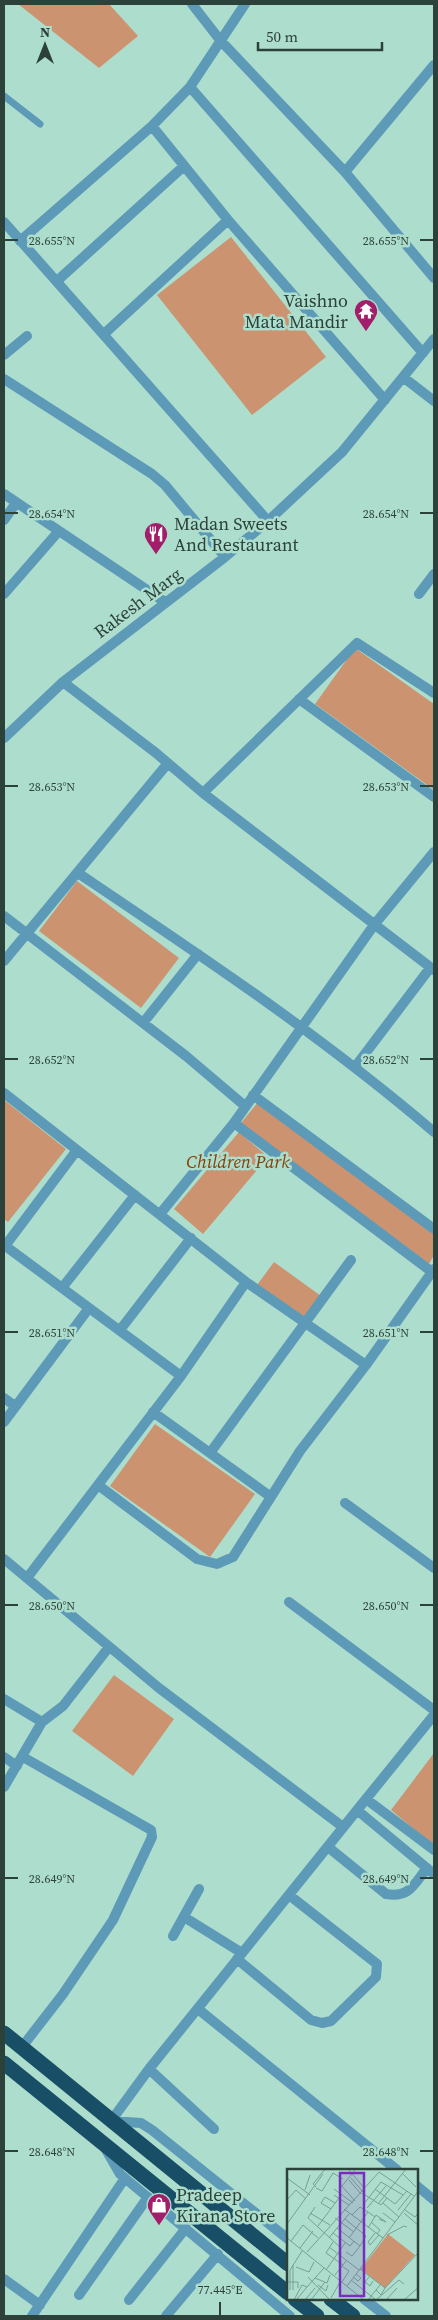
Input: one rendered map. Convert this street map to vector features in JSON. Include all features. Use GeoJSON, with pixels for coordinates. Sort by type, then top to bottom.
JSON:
{"type":"FeatureCollection","features":[{"type":"Feature","properties":{"kind":"highway"},"geometry":{"type":"LineString","coordinates":[[4,2033],[149,2153],[287,2263]]}},
{"type":"Feature","properties":{"kind":"highway"},"geometry":{"type":"LineString","coordinates":[[4,2063],[287,2292]]}},
{"type":"Feature","properties":{"kind":"highway"},"geometry":{"type":"LineString","coordinates":[[296,2300],[317,2316]]}},
{"type":"Feature","properties":{"kind":"highway"},"geometry":{"type":"LineString","coordinates":[[332,2300],[353,2316]]}},
{"type":"Feature","properties":{"kind":"street"},"geometry":{"type":"LineString","coordinates":[[192,4],[220,40],[345,172],[434,278]]}},
{"type":"Feature","properties":{"kind":"street"},"geometry":{"type":"LineString","coordinates":[[20,241],[152,126],[190,87],[245,4]]}},
{"type":"Feature","properties":{"kind":"street"},"geometry":{"type":"LineString","coordinates":[[345,172],[434,65]]}},
{"type":"Feature","properties":{"kind":"street"},"geometry":{"type":"LineString","coordinates":[[190,87],[423,353]]}},
{"type":"Feature","properties":{"kind":"street"},"geometry":{"type":"LineString","coordinates":[[152,126],[228,220],[385,400]]}},
{"type":"Feature","properties":{"kind":"street"},"geometry":{"type":"LineString","coordinates":[[57,281],[184,166]]}},
{"type":"Feature","properties":{"kind":"street"},"geometry":{"type":"LineString","coordinates":[[104,334],[228,220]]}},
{"type":"Feature","properties":{"kind":"street"},"geometry":{"type":"LineString","coordinates":[[4,222],[268,521]]}},
{"type":"Feature","properties":{"kind":"street"},"geometry":{"type":"LineString","coordinates":[[4,355],[27,336]]}},
{"type":"Feature","properties":{"kind":"street","name":"Rakesh Marg"},"geometry":{"type":"LineString","coordinates":[[4,738],[63,682],[225,557],[268,521],[342,452],[434,339]]}},
{"type":"Feature","properties":{"kind":"street"},"geometry":{"type":"LineString","coordinates":[[403,377],[434,401]]}},
{"type":"Feature","properties":{"kind":"street"},"geometry":{"type":"LineString","coordinates":[[4,379],[152,474],[170,492],[225,557]]}},
{"type":"Feature","properties":{"kind":"street"},"geometry":{"type":"LineString","coordinates":[[4,494],[165,602]]}},
{"type":"Feature","properties":{"kind":"street"},"geometry":{"type":"LineString","coordinates":[[4,520],[16,503]]}},
{"type":"Feature","properties":{"kind":"street"},"geometry":{"type":"LineString","coordinates":[[4,594],[58,532]]}},
{"type":"Feature","properties":{"kind":"street"},"geometry":{"type":"LineString","coordinates":[[419,594],[434,574]]}},
{"type":"Feature","properties":{"kind":"street"},"geometry":{"type":"LineString","coordinates":[[203,794],[357,643],[434,693]]}},
{"type":"Feature","properties":{"kind":"street"},"geometry":{"type":"LineString","coordinates":[[63,682],[168,763],[203,794],[432,969],[355,1067]]}},
{"type":"Feature","properties":{"kind":"street"},"geometry":{"type":"LineString","coordinates":[[300,699],[434,797]]}},
{"type":"Feature","properties":{"kind":"street"},"geometry":{"type":"LineString","coordinates":[[4,961],[168,763]]}},
{"type":"Feature","properties":{"kind":"street"},"geometry":{"type":"LineString","coordinates":[[160,1214],[234,1123],[278,1058],[302,1028],[374,925],[434,852]]}},
{"type":"Feature","properties":{"kind":"street"},"geometry":{"type":"LineString","coordinates":[[78,873],[198,954],[302,1028],[355,1067],[434,1132]]}},
{"type":"Feature","properties":{"kind":"street"},"geometry":{"type":"LineString","coordinates":[[4,916],[143,1022],[245,1106]]}},
{"type":"Feature","properties":{"kind":"street"},"geometry":{"type":"LineString","coordinates":[[143,1022],[198,954]]}},
{"type":"Feature","properties":{"kind":"street"},"geometry":{"type":"LineString","coordinates":[[4,1093],[246,1282],[366,1365]]}},
{"type":"Feature","properties":{"kind":"street"},"geometry":{"type":"LineString","coordinates":[[253,1095],[434,1229]]}},
{"type":"Feature","properties":{"kind":"street"},"geometry":{"type":"LineString","coordinates":[[98,1485],[197,1559],[217,1564],[233,1556],[300,1451],[366,1365],[433,1270],[234,1123]]}},
{"type":"Feature","properties":{"kind":"street"},"geometry":{"type":"LineString","coordinates":[[77,1150],[4,1246],[180,1376]]}},
{"type":"Feature","properties":{"kind":"street"},"geometry":{"type":"LineString","coordinates":[[62,1288],[135,1195]]}},
{"type":"Feature","properties":{"kind":"street"},"geometry":{"type":"LineString","coordinates":[[120,1330],[191,1238]]}},
{"type":"Feature","properties":{"kind":"street"},"geometry":{"type":"LineString","coordinates":[[210,1453],[350,1260]]}},
{"type":"Feature","properties":{"kind":"street"},"geometry":{"type":"LineString","coordinates":[[27,1578],[180,1376],[246,1282]]}},
{"type":"Feature","properties":{"kind":"street"},"geometry":{"type":"LineString","coordinates":[[4,1422],[89,1308]]}},
{"type":"Feature","properties":{"kind":"street"},"geometry":{"type":"LineString","coordinates":[[4,1398],[15,1406]]}},
{"type":"Feature","properties":{"kind":"street"},"geometry":{"type":"LineString","coordinates":[[153,1412],[271,1497]]}},
{"type":"Feature","properties":{"kind":"street"},"geometry":{"type":"LineString","coordinates":[[345,1502],[434,1568]]}},
{"type":"Feature","properties":{"kind":"street"},"geometry":{"type":"LineString","coordinates":[[4,1559],[109,1647],[343,1827]]}},
{"type":"Feature","properties":{"kind":"street"},"geometry":{"type":"LineString","coordinates":[[289,1602],[434,1710]]}},
{"type":"Feature","properties":{"kind":"street"},"geometry":{"type":"LineString","coordinates":[[4,1786],[42,1722],[63,1706],[109,1647]]}},
{"type":"Feature","properties":{"kind":"street"},"geometry":{"type":"LineString","coordinates":[[4,1699],[42,1722]]}},
{"type":"Feature","properties":{"kind":"street"},"geometry":{"type":"LineString","coordinates":[[111,2121],[149,2069],[434,1715]]}},
{"type":"Feature","properties":{"kind":"street"},"geometry":{"type":"LineString","coordinates":[[4,1757],[20,1761],[151,1830],[152,1838],[113,1920],[63,1994],[22,2048]]}},
{"type":"Feature","properties":{"kind":"street"},"geometry":{"type":"LineString","coordinates":[[366,1799],[434,1850]]}},
{"type":"Feature","properties":{"kind":"street"},"geometry":{"type":"LineString","coordinates":[[328,1846],[386,1894],[398,1896],[408,1892],[431,1871],[357,1810]]}},
{"type":"Feature","properties":{"kind":"street"},"geometry":{"type":"LineString","coordinates":[[173,1936],[199,1889]]}},
{"type":"Feature","properties":{"kind":"street"},"geometry":{"type":"LineString","coordinates":[[184,1917],[240,1956],[310,2020],[322,2023],[331,2021],[376,1977],[376,1964],[289,1895]]}},
{"type":"Feature","properties":{"kind":"street"},"geometry":{"type":"LineString","coordinates":[[198,2009],[396,2169]]}},
{"type":"Feature","properties":{"kind":"street"},"geometry":{"type":"LineString","coordinates":[[149,2069],[214,2128]]}},
{"type":"Feature","properties":{"kind":"street"},"geometry":{"type":"LineString","coordinates":[[111,2121],[141,2123],[152,2130],[287,2238]]}},
{"type":"Feature","properties":{"kind":"street"},"geometry":{"type":"LineString","coordinates":[[101,2141],[125,2178],[290,2316]]}},
{"type":"Feature","properties":{"kind":"street"},"geometry":{"type":"LineString","coordinates":[[32,2316],[125,2178]]}},
{"type":"Feature","properties":{"kind":"street"},"geometry":{"type":"LineString","coordinates":[[418,2187],[434,2200]]}},
{"type":"Feature","properties":{"kind":"street"},"geometry":{"type":"LineString","coordinates":[[79,2295],[148,2197]]}},
{"type":"Feature","properties":{"kind":"street"},"geometry":{"type":"LineString","coordinates":[[130,2300],[186,2228]]}},
{"type":"Feature","properties":{"kind":"street"},"geometry":{"type":"LineString","coordinates":[[171,2315],[218,2254]]}},
{"type":"Feature","properties":{"kind":"street"},"geometry":{"type":"LineString","coordinates":[[4,2280],[40,2305]]}},
{"type":"Feature","properties":{"kind":"street"},"geometry":{"type":"LineString","coordinates":[[365,2300],[386,2316]]}},
{"type":"Feature","properties":{"kind":"lane"},"geometry":{"type":"LineString","coordinates":[[4,96],[40,124]]}},
{"type":"Feature","properties":{"kind":"green space"},"geometry":{"type":"Polygon","coordinates":[[[18,4],[109,4],[138,36],[99,68],[18,4]]]}},
{"type":"Feature","properties":{"kind":"green space"},"geometry":{"type":"Polygon","coordinates":[[[231,237],[326,357],[252,415],[157,295],[231,237]]]}},
{"type":"Feature","properties":{"kind":"green space"},"geometry":{"type":"Polygon","coordinates":[[[355,648],[434,704],[434,790],[315,704],[355,648]]]}},
{"type":"Feature","properties":{"kind":"green space"},"geometry":{"type":"Polygon","coordinates":[[[77,881],[179,958],[141,1008],[39,931],[77,881]]]}},
{"type":"Feature","properties":{"kind":"green space"},"geometry":{"type":"Polygon","coordinates":[[[4,1100],[66,1149],[8,1222],[4,1219],[4,1100]]]}},
{"type":"Feature","properties":{"kind":"green space"},"geometry":{"type":"Polygon","coordinates":[[[258,1102],[434,1232],[434,1255],[429,1264],[241,1123],[258,1102]]]}},
{"type":"Feature","properties":{"kind":"green space","name":"Children Park"},"geometry":{"type":"Polygon","coordinates":[[[239,1132],[268,1157],[203,1234],[174,1209],[239,1132]]]}},
{"type":"Feature","properties":{"kind":"green space"},"geometry":{"type":"Polygon","coordinates":[[[274,1262],[321,1296],[305,1318],[257,1285],[274,1262]]]}},
{"type":"Feature","properties":{"kind":"green space"},"geometry":{"type":"Polygon","coordinates":[[[155,1424],[255,1494],[210,1557],[110,1486],[155,1424]]]}},
{"type":"Feature","properties":{"kind":"green space"},"geometry":{"type":"Polygon","coordinates":[[[114,1675],[174,1719],[133,1776],[72,1731],[114,1675]]]}},
{"type":"Feature","properties":{"kind":"green space"},"geometry":{"type":"Polygon","coordinates":[[[434,1753],[434,1846],[391,1810],[434,1753]]]}},
{"type":"Feature","properties":{"kind":"place","name":"Vaishno Mata Mandir"},"geometry":{"type":"Point","coordinates":[366,332]}},
{"type":"Feature","properties":{"kind":"place","name":"Madan Sweets And Restaurant"},"geometry":{"type":"Point","coordinates":[156,555]}},
{"type":"Feature","properties":{"kind":"place","name":"Pradeep Kirana Store"},"geometry":{"type":"Point","coordinates":[159,2226]}}]}
